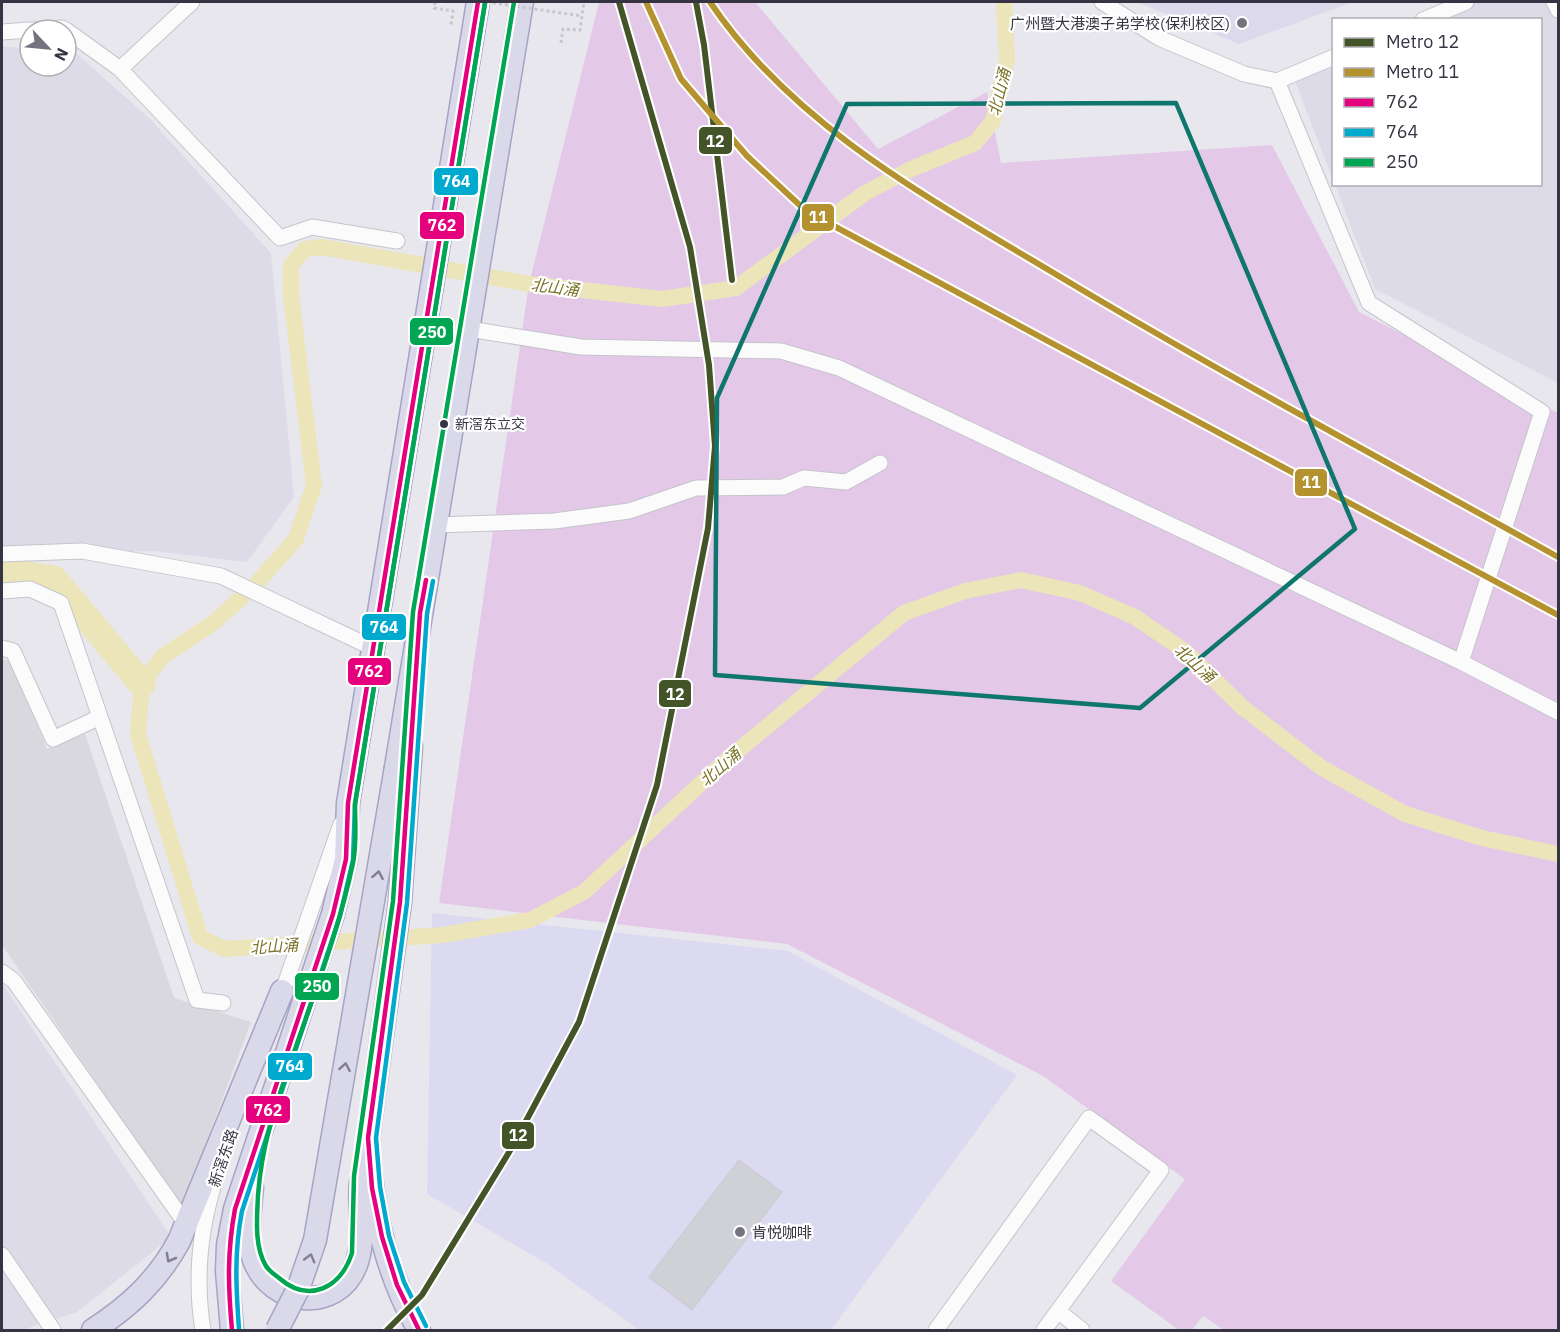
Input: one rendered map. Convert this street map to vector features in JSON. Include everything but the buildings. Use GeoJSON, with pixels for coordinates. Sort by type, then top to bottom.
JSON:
{"type":"FeatureCollection","features":[{"type":"Feature","properties":{"kind":"highway"},"geometry":{"type":"LineString","coordinates":[[232,1330],[228,1299],[228,1245],[235,1209],[257,1137],[310,990],[333,914],[346,859],[348,803],[478,2]]}},
{"type":"Feature","properties":{"kind":"highway"},"geometry":{"type":"LineString","coordinates":[[277,1330],[298,1289],[315,1240],[396,767],[522,2]]}},
{"type":"Feature","properties":{"kind":"highway"},"geometry":{"type":"LineString","coordinates":[[257,1137],[249,1228],[254,1260],[260,1272],[276,1288],[286,1294],[320,1299],[332,1294],[348,1279],[355,1267],[361,1240],[359,1196],[400,902],[420,613]]}},
{"type":"Feature","properties":{"kind":"highway"},"geometry":{"type":"LineString","coordinates":[[93,1330],[129,1305],[165,1267],[186,1224],[282,991]]}},
{"type":"Feature","properties":{"kind":"highway"},"geometry":{"type":"LineString","coordinates":[[368,1138],[371,1184],[381,1237],[393,1273],[419,1330]]}},
{"type":"Feature","properties":{"kind":"street"},"geometry":{"type":"LineString","coordinates":[[120,69],[192,2]]}},
{"type":"Feature","properties":{"kind":"street"},"geometry":{"type":"LineString","coordinates":[[1102,2],[1159,38],[1244,74],[1277,81],[1332,58]]}},
{"type":"Feature","properties":{"kind":"street"},"geometry":{"type":"LineString","coordinates":[[1428,18],[1466,2]]}},
{"type":"Feature","properties":{"kind":"street"},"geometry":{"type":"LineString","coordinates":[[1554,2],[1558,10]]}},
{"type":"Feature","properties":{"kind":"street"},"geometry":{"type":"LineString","coordinates":[[2,32],[18,31]]}},
{"type":"Feature","properties":{"kind":"street"},"geometry":{"type":"LineString","coordinates":[[78,39],[120,69],[280,238],[312,227],[397,241]]}},
{"type":"Feature","properties":{"kind":"street"},"geometry":{"type":"LineString","coordinates":[[1277,81],[1369,303],[1542,412],[1461,662]]}},
{"type":"Feature","properties":{"kind":"street"},"geometry":{"type":"LineString","coordinates":[[469,328],[581,347],[782,351],[839,368],[1461,662],[1558,712]]}},
{"type":"Feature","properties":{"kind":"street"},"geometry":{"type":"LineString","coordinates":[[435,525],[554,521],[629,511],[696,488],[783,488],[804,478],[846,482],[880,463]]}},
{"type":"Feature","properties":{"kind":"street"},"geometry":{"type":"LineString","coordinates":[[2,554],[82,551],[221,576],[373,648]]}},
{"type":"Feature","properties":{"kind":"street"},"geometry":{"type":"LineString","coordinates":[[2,591],[30,589],[61,603],[197,1000],[222,1003]]}},
{"type":"Feature","properties":{"kind":"street"},"geometry":{"type":"LineString","coordinates":[[2,648],[13,651],[53,740],[100,717]]}},
{"type":"Feature","properties":{"kind":"street","name":"新滘东路"},"geometry":{"type":"LineString","coordinates":[[203,1330],[198,1276],[200,1242],[207,1208],[348,803]]}},
{"type":"Feature","properties":{"kind":"street"},"geometry":{"type":"LineString","coordinates":[[2,961],[8,976],[186,1224]]}},
{"type":"Feature","properties":{"kind":"street"},"geometry":{"type":"LineString","coordinates":[[936,1330],[1089,1118],[1161,1170],[1044,1330]]}},
{"type":"Feature","properties":{"kind":"street"},"geometry":{"type":"LineString","coordinates":[[2,1255],[53,1330]]}},
{"type":"Feature","properties":{"kind":"street"},"geometry":{"type":"LineString","coordinates":[[1058,1311],[1082,1330]]}},
{"type":"Feature","properties":{"kind":"path"},"geometry":{"type":"LineString","coordinates":[[435,2],[434,8],[453,11],[451,25]]}},
{"type":"Feature","properties":{"kind":"path"},"geometry":{"type":"LineString","coordinates":[[487,2],[582,16]]}},
{"type":"Feature","properties":{"kind":"path"},"geometry":{"type":"LineString","coordinates":[[561,43],[563,29],[580,30],[584,2]]}},
{"type":"Feature","properties":{"kind":"highlighted area"},"geometry":{"type":"Polygon","coordinates":[[[1176,103],[1355,529],[1140,708],[715,675],[717,398],[847,104],[1176,103]]]}},
{"type":"Feature","properties":{"kind":"shaded area"},"geometry":{"type":"Polygon","coordinates":[[[599,2],[755,2],[878,149],[987,92],[1001,163],[1272,145],[1359,312],[1558,413],[1558,1330],[1224,1330],[1203,1316],[1192,1330],[1179,1330],[1111,1281],[1185,1179],[1043,1076],[787,944],[439,903],[529,284],[599,2]]]}},
{"type":"Feature","properties":{"kind":"shaded area","name":"广州暨大港澳子弟学校(保利校区)"},"geometry":{"type":"Polygon","coordinates":[[[1137,2],[1353,2],[1239,44],[1137,2]]]}},
{"type":"Feature","properties":{"kind":"shaded area"},"geometry":{"type":"Polygon","coordinates":[[[1470,2],[1558,2],[1558,383],[1375,289],[1335,186],[1542,186],[1542,18],[1432,18],[1470,2]]]}},
{"type":"Feature","properties":{"kind":"shaded area"},"geometry":{"type":"Polygon","coordinates":[[[2,46],[18,48],[18,78],[78,78],[78,55],[150,119],[271,253],[294,497],[247,562],[154,551],[2,554],[2,46]]]}},
{"type":"Feature","properties":{"kind":"shaded area"},"geometry":{"type":"Polygon","coordinates":[[[1332,64],[1332,177],[1295,81],[1332,64]]]}},
{"type":"Feature","properties":{"kind":"shaded area"},"geometry":{"type":"Polygon","coordinates":[[[2,659],[11,661],[47,749],[85,734],[174,998],[251,1022],[182,1207],[2,945],[2,659]]]}},
{"type":"Feature","properties":{"kind":"shaded area"},"geometry":{"type":"Polygon","coordinates":[[[432,913],[788,951],[1017,1075],[831,1330],[639,1330],[546,1263],[427,1194],[432,913]]]}},
{"type":"Feature","properties":{"kind":"shaded area"},"geometry":{"type":"Polygon","coordinates":[[[2,983],[171,1237],[77,1312],[22,1330],[2,1330],[2,983]]]}},
{"type":"Feature","properties":{"kind":"waterway","name":"北山涌"},"geometry":{"type":"LineString","coordinates":[[255,585],[296,539],[314,485],[291,295],[291,265],[305,249],[322,247],[529,284],[662,299],[736,288],[865,193],[909,170],[975,143],[993,121],[1007,59],[1004,2]]}},
{"type":"Feature","properties":{"kind":"waterway"},"geometry":{"type":"LineString","coordinates":[[2,572],[54,579],[142,684]]}},
{"type":"Feature","properties":{"kind":"waterway","name":"北山涌"},"geometry":{"type":"LineString","coordinates":[[241,598],[213,623],[162,657],[142,684],[138,734],[200,937],[224,949],[443,935],[530,920],[584,892],[723,763],[904,613],[965,591],[1021,580],[1080,593],[1135,617],[1186,652],[1242,707],[1322,768],[1405,814],[1482,838],[1558,854]]}},
{"type":"Feature","properties":{"kind":"metro line","name":"12"},"geometry":{"type":"LineString","coordinates":[[387,1330],[422,1295],[511,1149],[579,1022],[657,785],[708,528],[715,446],[709,365],[690,247],[619,2]]}},
{"type":"Feature","properties":{"kind":"metro line","name":"11"},"geometry":{"type":"LineString","coordinates":[[646,2],[681,79],[747,156],[806,211],[1558,615]]}},
{"type":"Feature","properties":{"kind":"metro line","name":"12"},"geometry":{"type":"LineString","coordinates":[[696,2],[704,45],[732,280]]}},
{"type":"Feature","properties":{"kind":"metro line","name":"11"},"geometry":{"type":"LineString","coordinates":[[710,2],[744,47],[782,87],[824,124],[914,189],[1181,348],[1558,557]]}},
{"type":"Feature","properties":{"kind":"transit line","name":"762"},"geometry":{"type":"LineString","coordinates":[[232,1330],[229,1269],[235,1209],[333,914],[346,859],[348,803],[478,2]]}},
{"type":"Feature","properties":{"kind":"transit line","name":"250"},"geometry":{"type":"LineString","coordinates":[[485,3],[355,804],[353,863],[333,937],[275,1109],[260,1176],[257,1232],[262,1258],[267,1268],[274,1274],[290,1286],[302,1290],[312,1291],[332,1283],[347,1265],[352,1253],[354,1176],[393,901],[413,612],[514,2]]}},
{"type":"Feature","properties":{"kind":"transit line","name":"764"},"geometry":{"type":"LineString","coordinates":[[239,1329],[236,1270],[242,1211],[340,916],[353,860],[355,804],[485,3]]}},
{"type":"Feature","properties":{"kind":"transit line","name":"762"},"geometry":{"type":"LineString","coordinates":[[419,1330],[397,1285],[382,1237],[372,1188],[368,1138],[400,902],[420,613],[426,580]]}},
{"type":"Feature","properties":{"kind":"transit line","name":"764"},"geometry":{"type":"LineString","coordinates":[[426,1326],[404,1282],[389,1236],[380,1187],[376,1138],[407,903],[427,614],[433,581]]}},
{"type":"Feature","properties":{"kind":"place","name":"广州暨大港澳子弟学校(保利校区)"},"geometry":{"type":"Point","coordinates":[1242,23]}},
{"type":"Feature","properties":{"kind":"place","name":"新滘东立交"},"geometry":{"type":"Point","coordinates":[444,424]}},
{"type":"Feature","properties":{"kind":"place","name":"肯悦咖啡"},"geometry":{"type":"Point","coordinates":[740,1232]}}]}
